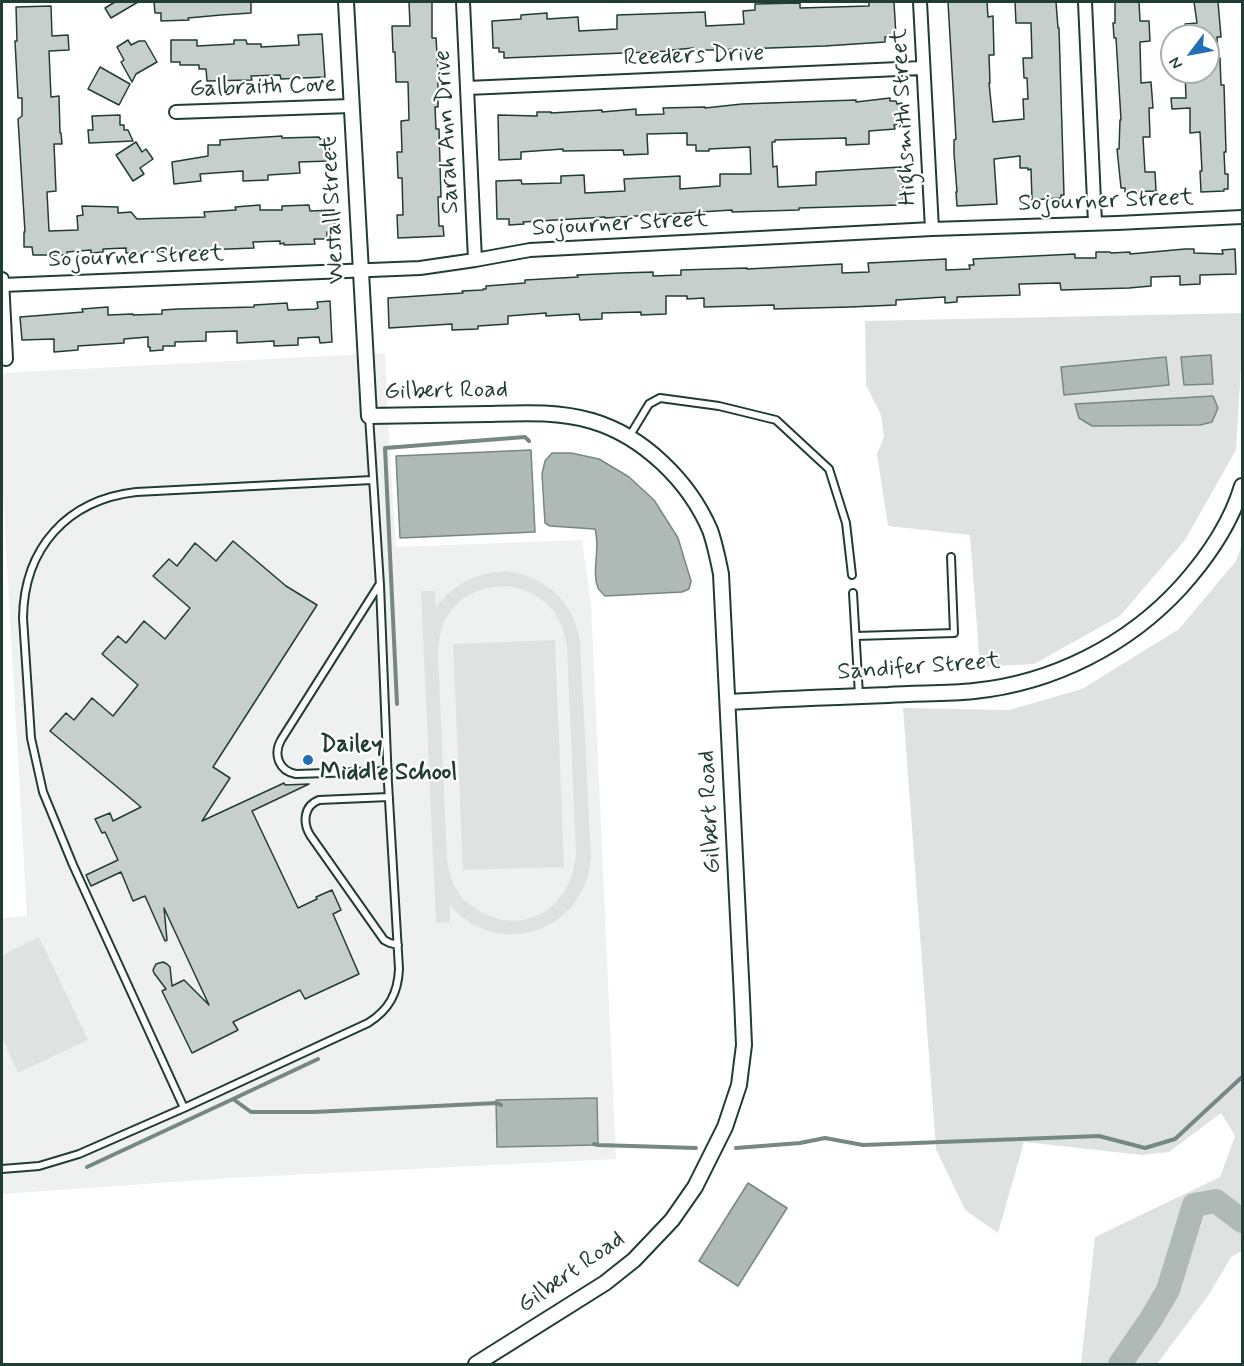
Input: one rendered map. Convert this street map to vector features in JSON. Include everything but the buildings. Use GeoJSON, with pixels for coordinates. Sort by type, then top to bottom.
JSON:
{"type":"FeatureCollection","features":[{"type":"Feature","properties":{"kind":"street","name":"Westall Street"},"geometry":{"type":"LineString","coordinates":[[346,2],[369,416]]}},
{"type":"Feature","properties":{"kind":"street","name":"Sarah Ann Drive"},"geometry":{"type":"LineString","coordinates":[[463,2],[475,260]]}},
{"type":"Feature","properties":{"kind":"street","name":"Highsmith Street"},"geometry":{"type":"LineString","coordinates":[[920,2],[932,229]]}},
{"type":"Feature","properties":{"kind":"street"},"geometry":{"type":"LineString","coordinates":[[1085,2],[1095,223]]}},
{"type":"Feature","properties":{"kind":"street","name":"Reeders Drive"},"geometry":{"type":"LineString","coordinates":[[466,88],[922,68]]}},
{"type":"Feature","properties":{"kind":"street","name":"Galbraith Cove"},"geometry":{"type":"LineString","coordinates":[[176,112],[351,106]]}},
{"type":"Feature","properties":{"kind":"street","name":"Sojourner Street"},"geometry":{"type":"LineString","coordinates":[[2,285],[420,268],[530,250],[932,229],[1242,217]]}},
{"type":"Feature","properties":{"kind":"street"},"geometry":{"type":"LineString","coordinates":[[2,279],[6,359]]}},
{"type":"Feature","properties":{"kind":"street","name":"Gilbert Road"},"geometry":{"type":"LineString","coordinates":[[369,416],[556,414],[592,421],[629,437],[649,451],[686,489],[710,531],[721,574],[744,1046],[739,1084],[725,1127],[690,1196],[672,1220],[634,1260],[605,1283],[476,1365]]}},
{"type":"Feature","properties":{"kind":"street","name":"Sandifer Street"},"geometry":{"type":"LineString","coordinates":[[728,702],[975,691],[1042,677],[1085,659],[1121,639],[1170,599],[1194,573],[1222,531],[1242,486]]}},
{"type":"Feature","properties":{"kind":"lane"},"geometry":{"type":"LineString","coordinates":[[629,437],[649,404],[660,398],[719,406],[776,420],[828,469],[846,523],[852,575]]}},
{"type":"Feature","properties":{"kind":"lane"},"geometry":{"type":"LineString","coordinates":[[2,1169],[39,1166],[91,1150],[368,1023],[380,1015],[393,1000],[398,986],[399,969],[380,585],[369,416]]}},
{"type":"Feature","properties":{"kind":"lane"},"geometry":{"type":"LineString","coordinates":[[184,1108],[73,865],[43,792],[33,753],[29,724],[24,605],[27,582],[36,557],[56,529],[74,513],[103,498],[124,493],[372,480]]}},
{"type":"Feature","properties":{"kind":"lane"},"geometry":{"type":"LineString","coordinates":[[856,636],[954,633],[951,557]]}},
{"type":"Feature","properties":{"kind":"lane"},"geometry":{"type":"LineString","coordinates":[[380,585],[280,740],[276,756],[283,768],[296,774],[388,771]]}},
{"type":"Feature","properties":{"kind":"lane"},"geometry":{"type":"LineString","coordinates":[[853,593],[859,696]]}},
{"type":"Feature","properties":{"kind":"lane"},"geometry":{"type":"LineString","coordinates":[[389,797],[319,800],[309,807],[305,816],[305,824],[310,835],[384,940],[398,945]]}},
{"type":"Feature","properties":{"kind":"shaded area"},"geometry":{"type":"Polygon","coordinates":[[[1242,313],[1236,450],[1185,540],[1120,616],[1034,664],[980,667],[970,535],[888,526],[877,454],[884,436],[881,415],[866,385],[865,321],[1242,313]]]}},
{"type":"Feature","properties":{"kind":"shaded area","name":"Dailey Middle School"},"geometry":{"type":"Polygon","coordinates":[[[385,353],[396,547],[582,540],[591,604],[616,1159],[230,1178],[2,1194],[2,918],[27,916],[2,479],[2,373],[385,353]]]}},
{"type":"Feature","properties":{"kind":"shaded area"},"geometry":{"type":"Polygon","coordinates":[[[1211,355],[1213,384],[1184,385],[1181,357],[1211,355]]]}},
{"type":"Feature","properties":{"kind":"shaded area"},"geometry":{"type":"Polygon","coordinates":[[[1166,357],[1169,385],[1064,395],[1061,367],[1166,357]]]}},
{"type":"Feature","properties":{"kind":"shaded area"},"geometry":{"type":"Polygon","coordinates":[[[1213,396],[1218,408],[1212,422],[1200,425],[1092,426],[1079,418],[1075,404],[1213,396]]]}},
{"type":"Feature","properties":{"kind":"shaded area"},"geometry":{"type":"Polygon","coordinates":[[[531,450],[535,532],[400,538],[396,456],[531,450]]]}},
{"type":"Feature","properties":{"kind":"shaded area"},"geometry":{"type":"Polygon","coordinates":[[[552,453],[571,453],[599,459],[629,477],[654,500],[678,538],[691,581],[689,589],[682,592],[605,596],[596,581],[597,536],[595,529],[550,526],[545,523],[542,474],[545,461],[552,453]]]}},
{"type":"Feature","properties":{"kind":"shaded area"},"geometry":{"type":"Polygon","coordinates":[[[1242,544],[1242,1251],[1231,1257],[1208,1296],[1157,1364],[1081,1364],[1095,1237],[1220,1177],[1235,1136],[1221,1113],[1169,1152],[1142,1155],[1024,1142],[998,1233],[965,1210],[936,1149],[903,708],[1009,710],[1082,689],[1179,629],[1236,561],[1242,544]]]}},
{"type":"Feature","properties":{"kind":"shaded area"},"geometry":{"type":"Polygon","coordinates":[[[506,571],[520,574],[545,585],[564,602],[576,626],[580,641],[591,857],[587,879],[579,896],[568,910],[555,921],[540,929],[523,934],[488,931],[465,919],[450,905],[450,922],[436,923],[421,591],[435,591],[436,607],[450,592],[467,581],[485,574],[506,571]],[[509,586],[479,590],[457,603],[443,624],[438,654],[447,859],[451,877],[459,894],[474,908],[502,920],[518,921],[547,910],[558,900],[567,887],[576,854],[567,646],[561,623],[549,606],[541,599],[509,586]]]}},
{"type":"Feature","properties":{"kind":"shaded area"},"geometry":{"type":"Polygon","coordinates":[[[555,640],[564,867],[463,870],[453,644],[555,640]]]}},
{"type":"Feature","properties":{"kind":"shaded area"},"geometry":{"type":"Polygon","coordinates":[[[39,937],[88,1040],[18,1073],[2,1037],[2,955],[39,937]]]}},
{"type":"Feature","properties":{"kind":"shaded area"},"geometry":{"type":"Polygon","coordinates":[[[597,1098],[598,1145],[497,1147],[496,1100],[597,1098]]]}},
{"type":"Feature","properties":{"kind":"shaded area"},"geometry":{"type":"Polygon","coordinates":[[[748,1183],[787,1208],[738,1286],[699,1261],[748,1183]]]}},
{"type":"Feature","properties":{"kind":"waterway"},"geometry":{"type":"LineString","coordinates":[[397,704],[385,448],[525,437],[529,441]]}},
{"type":"Feature","properties":{"kind":"waterway"},"geometry":{"type":"LineString","coordinates":[[233,1099],[318,1059]]}},
{"type":"Feature","properties":{"kind":"waterway"},"geometry":{"type":"LineString","coordinates":[[736,1148],[800,1143],[825,1138],[863,1145],[1099,1136],[1145,1148],[1175,1139],[1242,1077]]}},
{"type":"Feature","properties":{"kind":"waterway"},"geometry":{"type":"LineString","coordinates":[[87,1167],[233,1099],[251,1112],[314,1112],[497,1103],[501,1105]]}},
{"type":"Feature","properties":{"kind":"waterway"},"geometry":{"type":"LineString","coordinates":[[594,1144],[696,1148]]}},
{"type":"Feature","properties":{"kind":"waterway"},"geometry":{"type":"LineString","coordinates":[[1120,1364],[1168,1290],[1194,1205],[1216,1201],[1242,1221]]}},
{"type":"Feature","properties":{"kind":"place","name":"Dailey Middle School"},"geometry":{"type":"Point","coordinates":[308,760]}}]}
